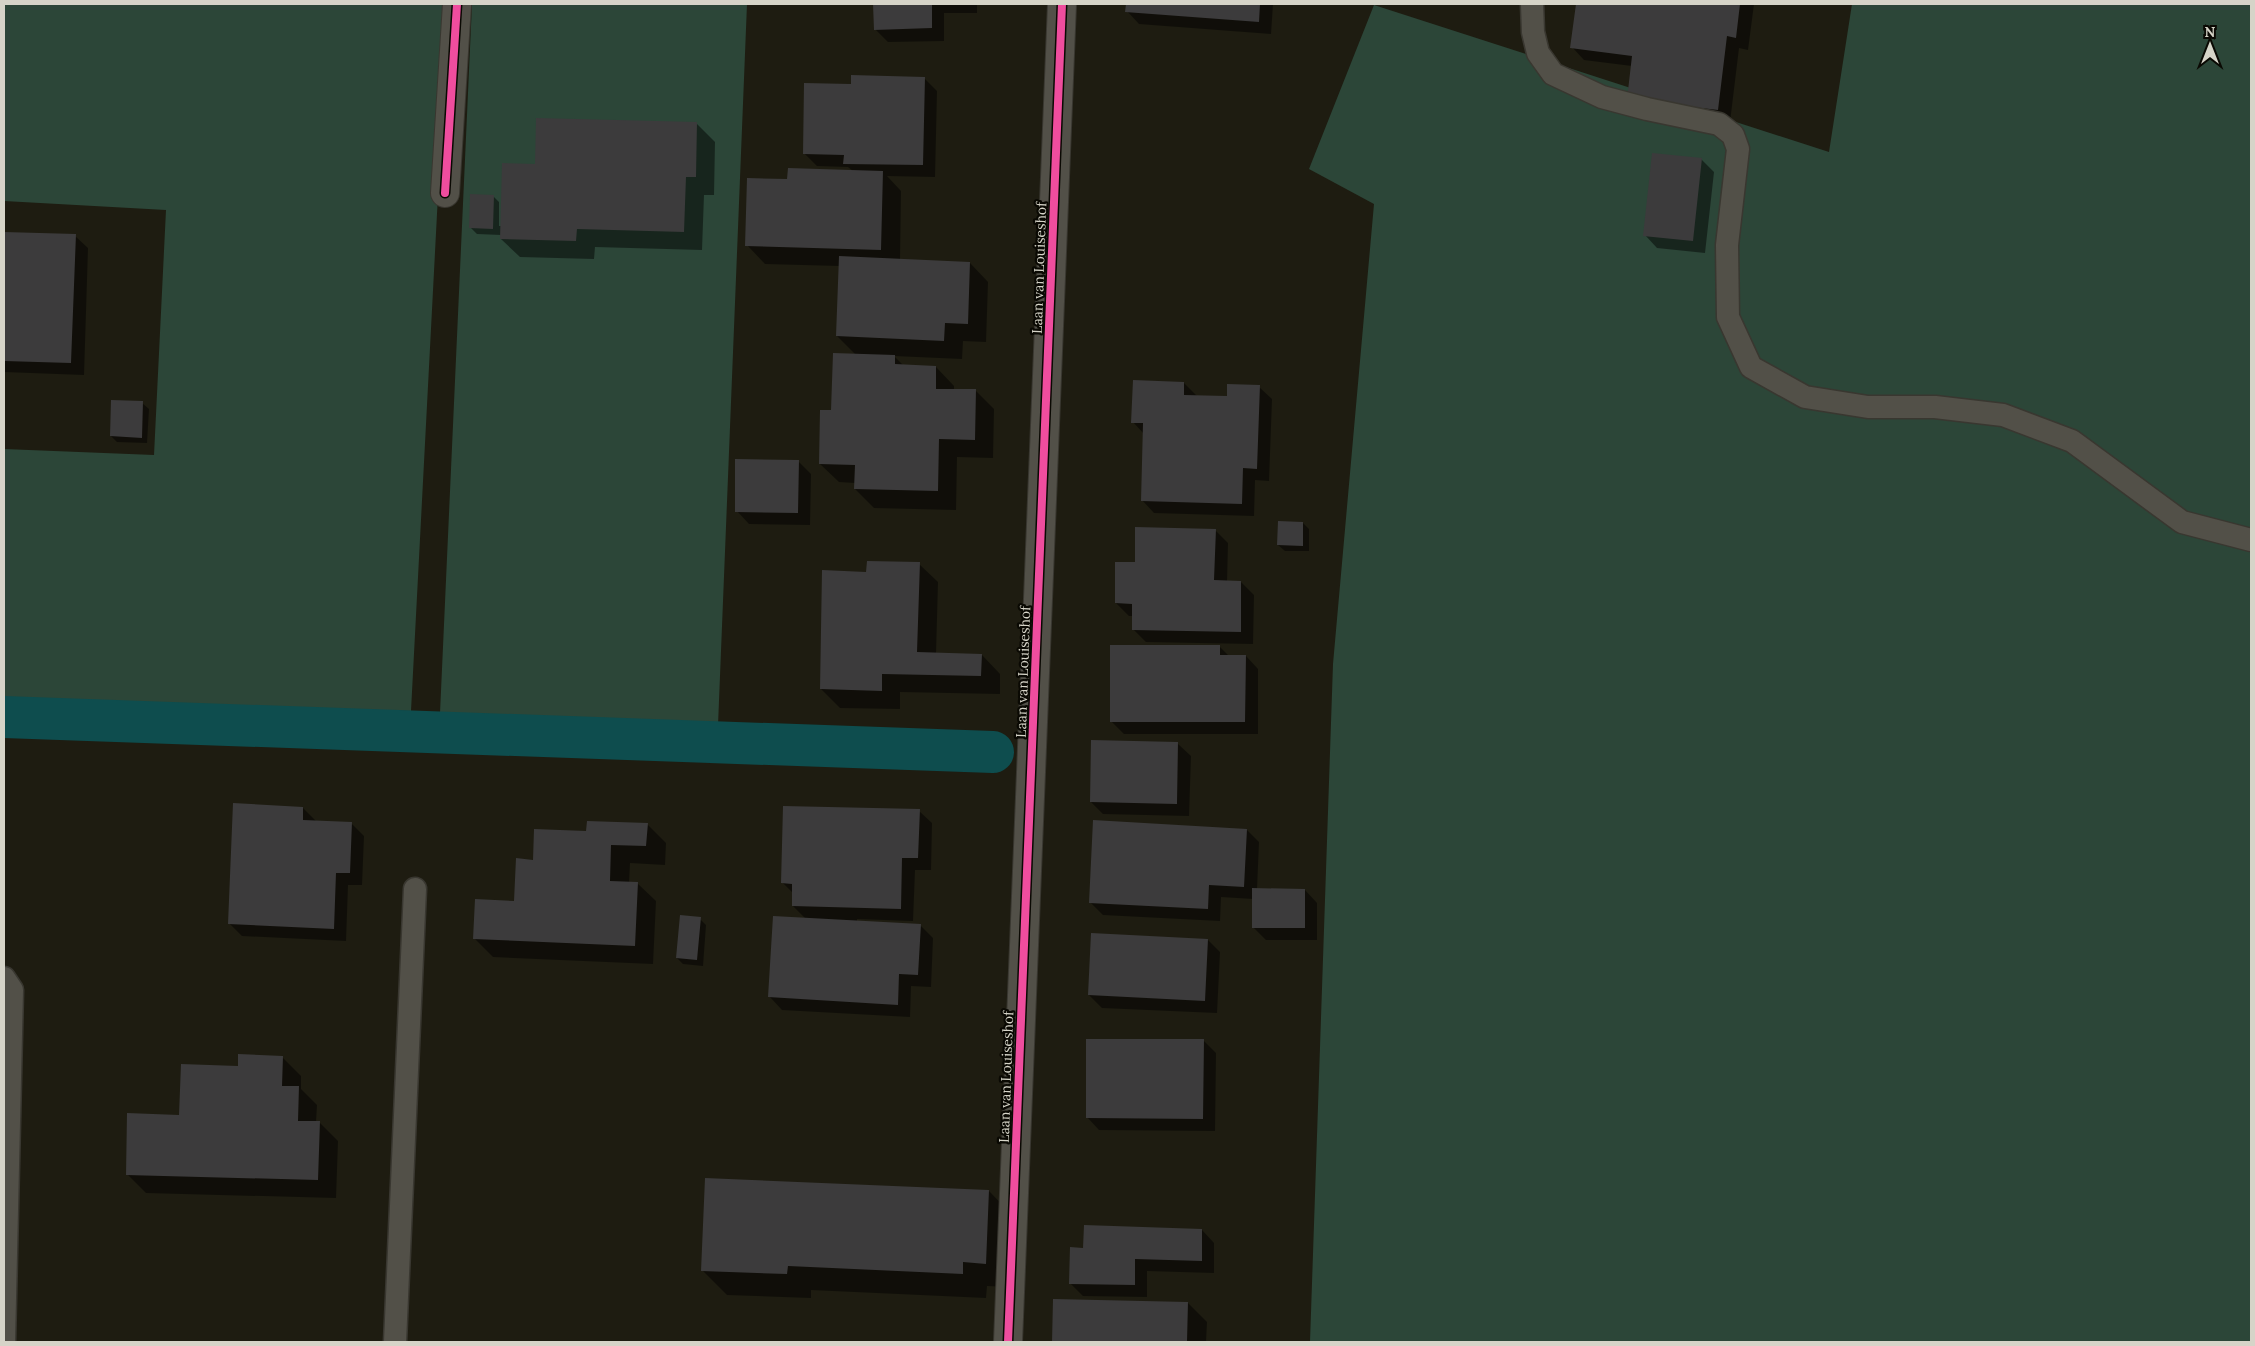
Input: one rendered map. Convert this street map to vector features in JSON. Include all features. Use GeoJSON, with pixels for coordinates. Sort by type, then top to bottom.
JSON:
{"type":"FeatureCollection","features":[{"type":"Feature","properties":{"kind":"street"},"geometry":{"type":"LineString","coordinates":[[446,193],[457,4]]}},
{"type":"Feature","properties":{"kind":"street","name":"Laan van Louiseshof"},"geometry":{"type":"LineString","coordinates":[[1008,1342],[1062,4]]}},
{"type":"Feature","properties":{"kind":"lane"},"geometry":{"type":"LineString","coordinates":[[1532,4],[1533,32],[1538,53],[1553,74],[1602,97],[1647,109],[1719,124],[1733,135],[1738,149],[1727,245],[1728,317],[1752,367],[1805,397],[1868,407],[1935,407],[2003,415],[2072,441],[2182,522],[2251,540]]}},
{"type":"Feature","properties":{"kind":"lane"},"geometry":{"type":"LineString","coordinates":[[395,1342],[415,890]]}},
{"type":"Feature","properties":{"kind":"lane"},"geometry":{"type":"LineString","coordinates":[[4,978],[12,990],[4,1342]]}},
{"type":"Feature","properties":{"kind":"green space"},"geometry":{"type":"Polygon","coordinates":[[[4,4],[448,4],[411,711],[4,698],[4,449],[154,455],[166,210],[4,201],[4,4]]]}},
{"type":"Feature","properties":{"kind":"green space"},"geometry":{"type":"Polygon","coordinates":[[[472,4],[747,4],[718,726],[440,713],[472,4]]]}},
{"type":"Feature","properties":{"kind":"green space"},"geometry":{"type":"Polygon","coordinates":[[[1852,4],[2251,4],[2251,1342],[1310,1342],[1333,664],[1374,204],[1309,169],[1374,5],[1829,152],[1852,4]]]}},
{"type":"Feature","properties":{"kind":"building"},"geometry":{"type":"Polygon","coordinates":[[[873,4],[932,4],[932,28],[874,30],[873,4]]]}},
{"type":"Feature","properties":{"kind":"building"},"geometry":{"type":"Polygon","coordinates":[[[1126,4],[1260,4],[1259,22],[1125,12],[1126,4]]]}},
{"type":"Feature","properties":{"kind":"building"},"geometry":{"type":"Polygon","coordinates":[[[1576,4],[1740,4],[1736,38],[1727,36],[1718,110],[1627,99],[1632,56],[1570,48],[1576,4]]]}},
{"type":"Feature","properties":{"kind":"building"},"geometry":{"type":"Polygon","coordinates":[[[851,75],[925,77],[923,165],[843,164],[844,155],[803,154],[804,83],[851,84],[851,75]]]}},
{"type":"Feature","properties":{"kind":"building"},"geometry":{"type":"Polygon","coordinates":[[[536,118],[697,122],[696,177],[686,177],[684,232],[577,229],[576,241],[500,239],[502,163],[535,164],[536,118]]]}},
{"type":"Feature","properties":{"kind":"building"},"geometry":{"type":"Polygon","coordinates":[[[1652,153],[1702,158],[1693,241],[1643,236],[1652,153]]]}},
{"type":"Feature","properties":{"kind":"building"},"geometry":{"type":"Polygon","coordinates":[[[788,168],[883,171],[881,250],[745,246],[747,178],[787,179],[788,168]]]}},
{"type":"Feature","properties":{"kind":"building"},"geometry":{"type":"Polygon","coordinates":[[[470,194],[494,195],[493,229],[469,228],[470,194]]]}},
{"type":"Feature","properties":{"kind":"building"},"geometry":{"type":"Polygon","coordinates":[[[4,232],[76,234],[71,363],[4,361],[4,232]]]}},
{"type":"Feature","properties":{"kind":"building"},"geometry":{"type":"Polygon","coordinates":[[[839,256],[970,262],[968,324],[945,323],[944,341],[836,336],[839,256]]]}},
{"type":"Feature","properties":{"kind":"building"},"geometry":{"type":"Polygon","coordinates":[[[833,353],[895,355],[895,364],[936,366],[936,389],[976,389],[975,440],[939,439],[938,491],[854,489],[855,465],[819,464],[820,410],[831,410],[833,353]]]}},
{"type":"Feature","properties":{"kind":"building"},"geometry":{"type":"Polygon","coordinates":[[[1133,380],[1184,382],[1184,395],[1227,396],[1227,384],[1260,385],[1257,469],[1243,468],[1242,504],[1141,501],[1143,423],[1131,423],[1133,380]]]}},
{"type":"Feature","properties":{"kind":"building"},"geometry":{"type":"Polygon","coordinates":[[[111,400],[143,401],[142,438],[110,436],[111,400]]]}},
{"type":"Feature","properties":{"kind":"building"},"geometry":{"type":"Polygon","coordinates":[[[735,459],[799,460],[798,513],[735,512],[735,459]]]}},
{"type":"Feature","properties":{"kind":"building"},"geometry":{"type":"Polygon","coordinates":[[[1278,521],[1303,522],[1303,546],[1277,545],[1278,521]]]}},
{"type":"Feature","properties":{"kind":"building"},"geometry":{"type":"Polygon","coordinates":[[[1135,527],[1216,529],[1214,580],[1241,581],[1241,632],[1132,630],[1132,604],[1115,603],[1115,562],[1135,562],[1135,527]]]}},
{"type":"Feature","properties":{"kind":"building"},"geometry":{"type":"Polygon","coordinates":[[[867,561],[920,562],[917,652],[982,654],[981,676],[882,674],[882,691],[820,689],[822,570],[866,572],[867,561]]]}},
{"type":"Feature","properties":{"kind":"building"},"geometry":{"type":"Polygon","coordinates":[[[1110,645],[1220,645],[1220,655],[1246,655],[1245,722],[1110,722],[1110,645]]]}},
{"type":"Feature","properties":{"kind":"building"},"geometry":{"type":"Polygon","coordinates":[[[1091,740],[1178,742],[1177,804],[1090,802],[1091,740]]]}},
{"type":"Feature","properties":{"kind":"building"},"geometry":{"type":"Polygon","coordinates":[[[233,803],[303,807],[303,820],[352,822],[350,873],[336,873],[334,929],[228,924],[233,803]]]}},
{"type":"Feature","properties":{"kind":"building"},"geometry":{"type":"Polygon","coordinates":[[[783,806],[920,809],[918,858],[902,858],[901,909],[792,906],[792,884],[781,883],[783,806]]]}},
{"type":"Feature","properties":{"kind":"building"},"geometry":{"type":"Polygon","coordinates":[[[1093,820],[1247,829],[1244,887],[1209,885],[1208,909],[1089,903],[1093,820]]]}},
{"type":"Feature","properties":{"kind":"building"},"geometry":{"type":"Polygon","coordinates":[[[587,821],[648,823],[646,846],[611,845],[610,881],[638,882],[635,946],[473,939],[475,899],[514,901],[516,858],[533,860],[534,829],[586,831],[587,821]]]}},
{"type":"Feature","properties":{"kind":"building"},"geometry":{"type":"Polygon","coordinates":[[[1252,888],[1305,889],[1305,928],[1252,928],[1252,888]]]}},
{"type":"Feature","properties":{"kind":"building"},"geometry":{"type":"Polygon","coordinates":[[[680,915],[701,917],[697,960],[676,958],[680,915]]]}},
{"type":"Feature","properties":{"kind":"building"},"geometry":{"type":"Polygon","coordinates":[[[773,916],[921,924],[918,975],[899,974],[898,1005],[768,997],[773,916]]]}},
{"type":"Feature","properties":{"kind":"building"},"geometry":{"type":"Polygon","coordinates":[[[1091,933],[1208,939],[1205,1001],[1088,995],[1091,933]]]}},
{"type":"Feature","properties":{"kind":"building"},"geometry":{"type":"Polygon","coordinates":[[[1086,1039],[1204,1039],[1203,1119],[1086,1118],[1086,1039]]]}},
{"type":"Feature","properties":{"kind":"building"},"geometry":{"type":"Polygon","coordinates":[[[238,1054],[283,1056],[282,1086],[299,1086],[298,1121],[320,1121],[318,1180],[126,1175],[127,1113],[179,1115],[181,1064],[238,1066],[238,1054]]]}},
{"type":"Feature","properties":{"kind":"building"},"geometry":{"type":"Polygon","coordinates":[[[705,1178],[989,1190],[986,1264],[963,1262],[963,1274],[788,1266],[787,1274],[701,1271],[705,1178]]]}},
{"type":"Feature","properties":{"kind":"building"},"geometry":{"type":"Polygon","coordinates":[[[1084,1225],[1202,1229],[1202,1261],[1135,1259],[1135,1285],[1069,1284],[1070,1247],[1083,1248],[1084,1225]]]}},
{"type":"Feature","properties":{"kind":"building"},"geometry":{"type":"Polygon","coordinates":[[[1053,1299],[1188,1302],[1187,1342],[1052,1342],[1053,1299]]]}},
{"type":"Feature","properties":{"kind":"waterway"},"geometry":{"type":"LineString","coordinates":[[4,717],[993,752]]}},
{"type":"Feature","properties":{"kind":"cycle path"},"geometry":{"type":"LineString","coordinates":[[445,193],[457,4]]}},
{"type":"Feature","properties":{"kind":"cycle path"},"geometry":{"type":"LineString","coordinates":[[1008,1342],[1062,4]]}}]}
